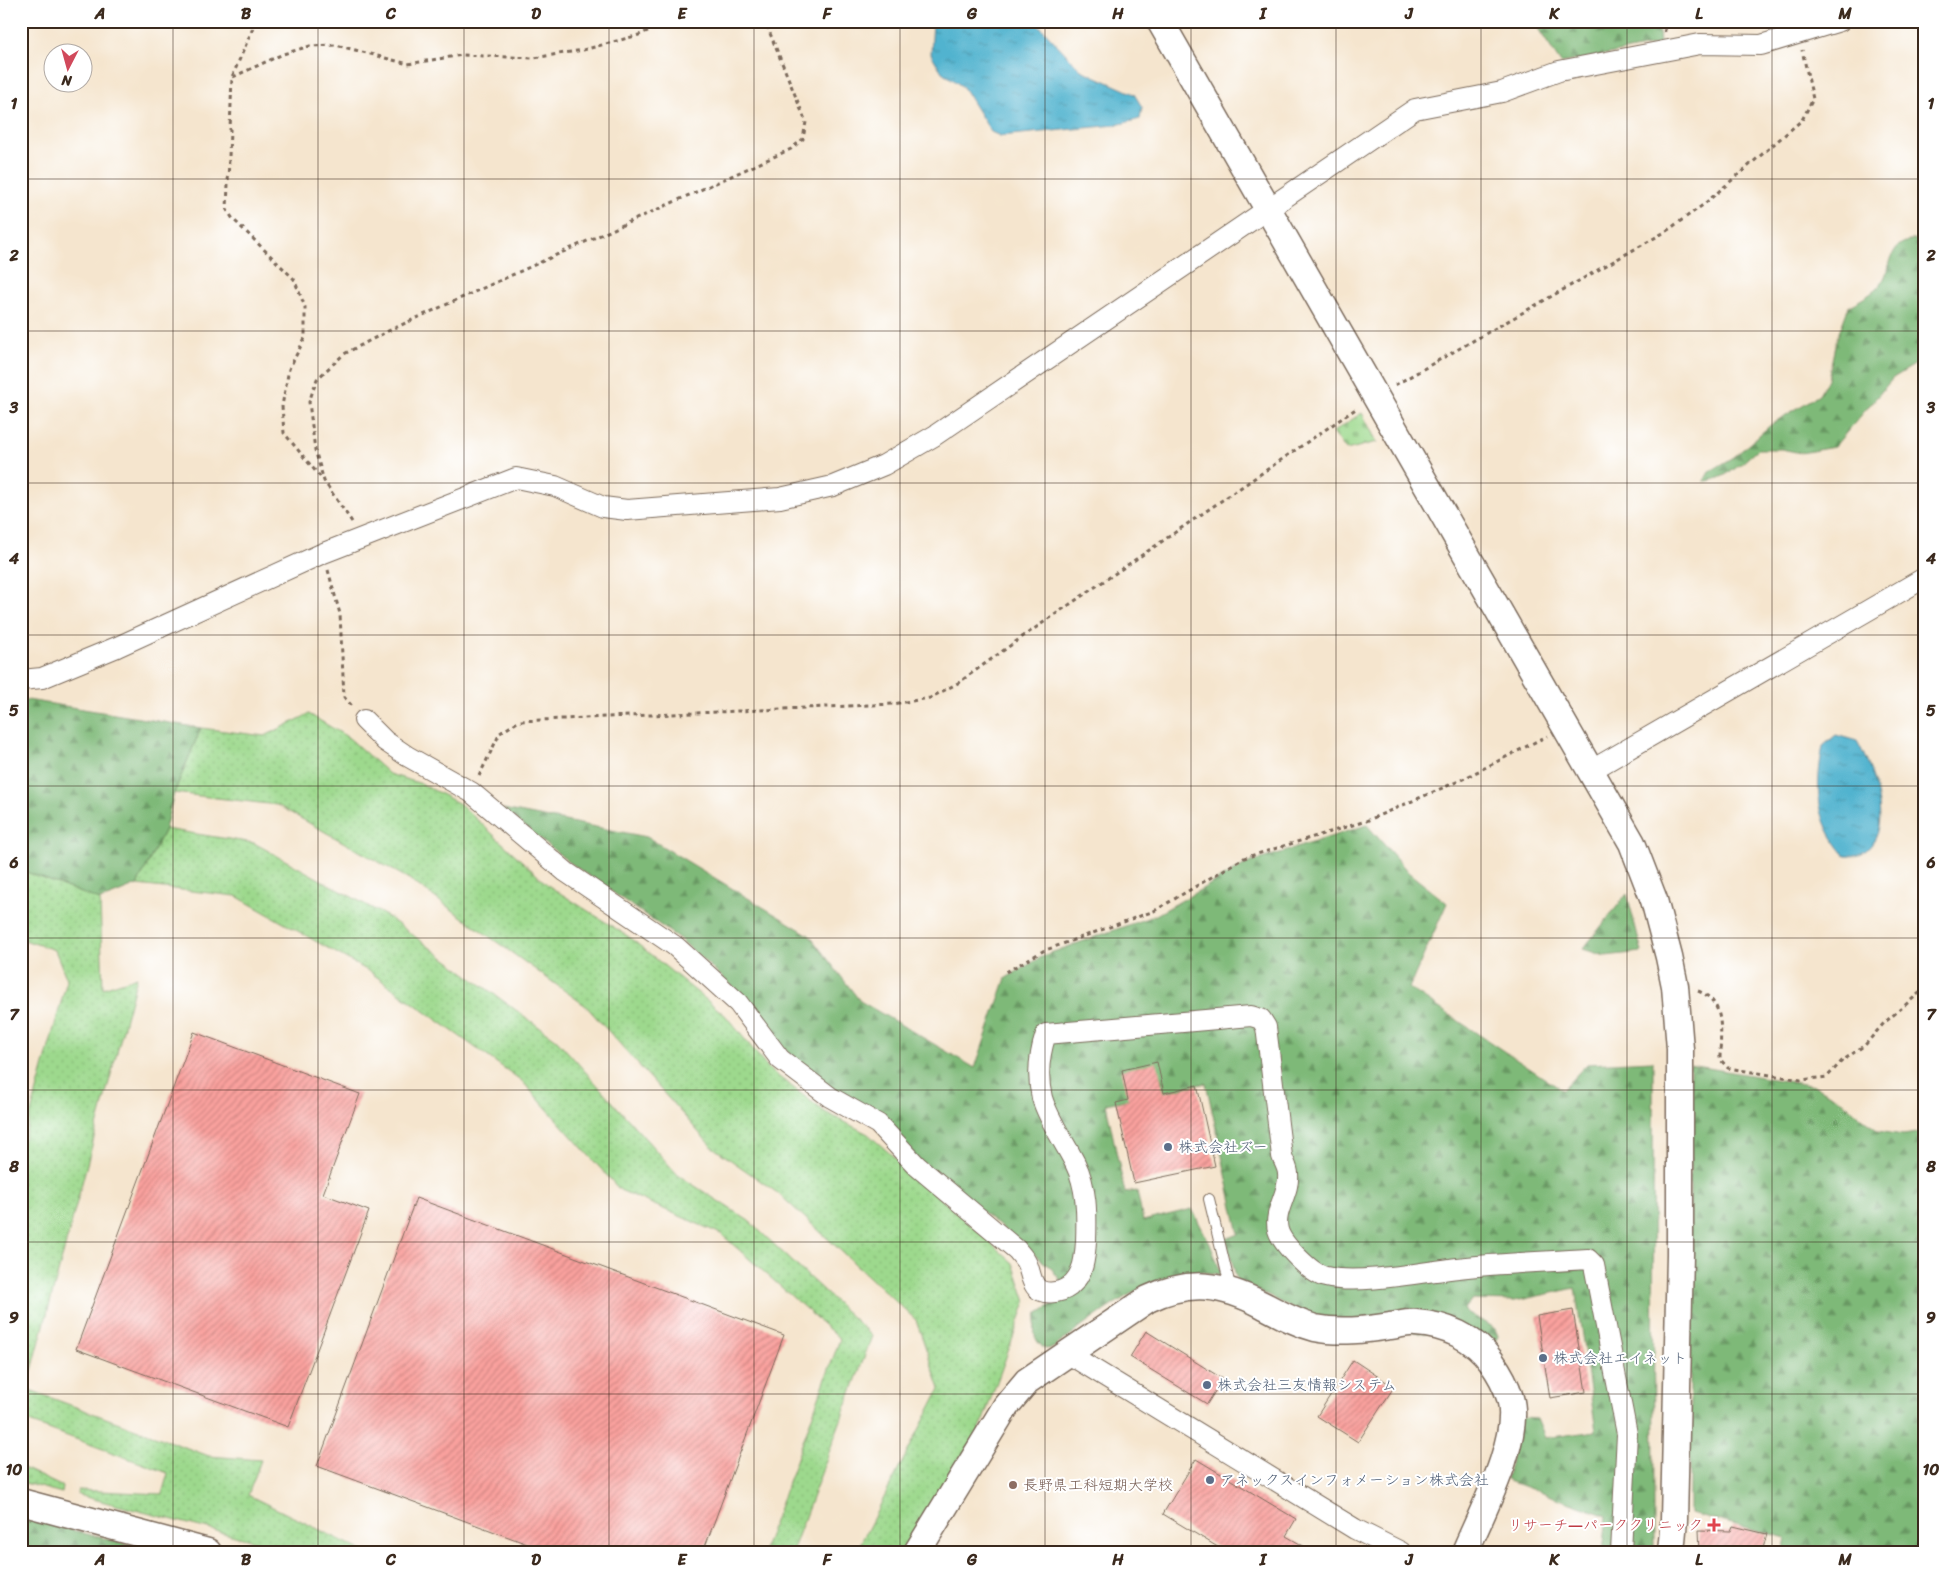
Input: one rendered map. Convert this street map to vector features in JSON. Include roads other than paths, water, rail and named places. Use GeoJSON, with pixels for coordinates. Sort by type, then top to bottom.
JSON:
{"type":"FeatureCollection","features":[{"type":"Feature","properties":{"kind":"street"},"geometry":{"type":"LineString","coordinates":[[1160,21],[1269,206],[1632,842],[1654,900],[1675,986],[1680,1049],[1680,1254],[1674,1520],[1671,1552]]}},
{"type":"Feature","properties":{"kind":"street"},"geometry":{"type":"LineString","coordinates":[[21,680],[42,678],[117,647],[321,554],[516,478],[555,486],[603,507],[627,510],[780,498],[833,486],[884,465],[934,436],[1415,108],[1502,92],[1559,71],[1700,44],[1761,45],[1840,21]]}},
{"type":"Feature","properties":{"kind":"street"},"geometry":{"type":"LineString","coordinates":[[1590,771],[1924,578]]}},
{"type":"Feature","properties":{"kind":"street"},"geometry":{"type":"LineString","coordinates":[[364,720],[385,741],[407,756],[472,792],[566,872],[675,946],[738,1002],[780,1059],[830,1097],[878,1124],[917,1166],[1017,1250],[1027,1262],[1034,1286],[1043,1293],[1057,1292],[1069,1287],[1080,1276],[1086,1257],[1085,1193],[1076,1164],[1042,1098],[1039,1074],[1041,1050],[1046,1034],[1251,1016],[1261,1019],[1266,1027],[1282,1156],[1288,1174],[1287,1188],[1277,1218],[1278,1230],[1292,1250],[1310,1268],[1324,1277],[1348,1280],[1500,1264],[1588,1259],[1594,1265],[1627,1434],[1621,1552]]}},
{"type":"Feature","properties":{"kind":"street"},"geometry":{"type":"LineString","coordinates":[[916,1552],[1006,1406],[1027,1381],[1148,1299],[1168,1290],[1186,1286],[1214,1286],[1232,1291],[1289,1320],[1314,1328],[1342,1332],[1415,1323],[1439,1327],[1463,1336],[1483,1350],[1501,1375],[1511,1399],[1512,1428],[1494,1484],[1465,1552]]}},
{"type":"Feature","properties":{"kind":"street"},"geometry":{"type":"LineString","coordinates":[[1067,1353],[1355,1529],[1400,1552]]}},
{"type":"Feature","properties":{"kind":"street"},"geometry":{"type":"LineString","coordinates":[[21,1502],[208,1552]]}},
{"type":"Feature","properties":{"kind":"lane"},"geometry":{"type":"LineString","coordinates":[[1209,1200],[1232,1291]]}},
{"type":"Feature","properties":{"kind":"water"},"geometry":{"type":"Polygon","coordinates":[[[933,21],[1035,21],[1081,70],[1134,94],[1142,107],[1140,119],[1116,125],[1000,136],[991,132],[963,87],[942,72],[931,54],[933,21]]]}},
{"type":"Feature","properties":{"kind":"water"},"geometry":{"type":"Polygon","coordinates":[[[1836,735],[1857,741],[1868,764],[1877,792],[1880,821],[1877,833],[1872,844],[1857,855],[1845,855],[1835,842],[1828,830],[1820,804],[1819,776],[1823,746],[1836,735]]]}},
{"type":"Feature","properties":{"kind":"place","name":"株式会社ズー"},"geometry":{"type":"Point","coordinates":[1168,1147]}},
{"type":"Feature","properties":{"kind":"place","name":"株式会社エイネット"},"geometry":{"type":"Point","coordinates":[1543,1358]}},
{"type":"Feature","properties":{"kind":"place","name":"株式会社三友情報システム"},"geometry":{"type":"Point","coordinates":[1207,1385]}},
{"type":"Feature","properties":{"kind":"place","name":"アネックスインフォメーション株式会社"},"geometry":{"type":"Point","coordinates":[1210,1480]}},
{"type":"Feature","properties":{"kind":"place","name":"長野県工科短期大学校"},"geometry":{"type":"Point","coordinates":[1013,1485]}},
{"type":"Feature","properties":{"kind":"place","name":"リサーチ―パーククリニック"},"geometry":{"type":"Point","coordinates":[1714,1525]}}]}
